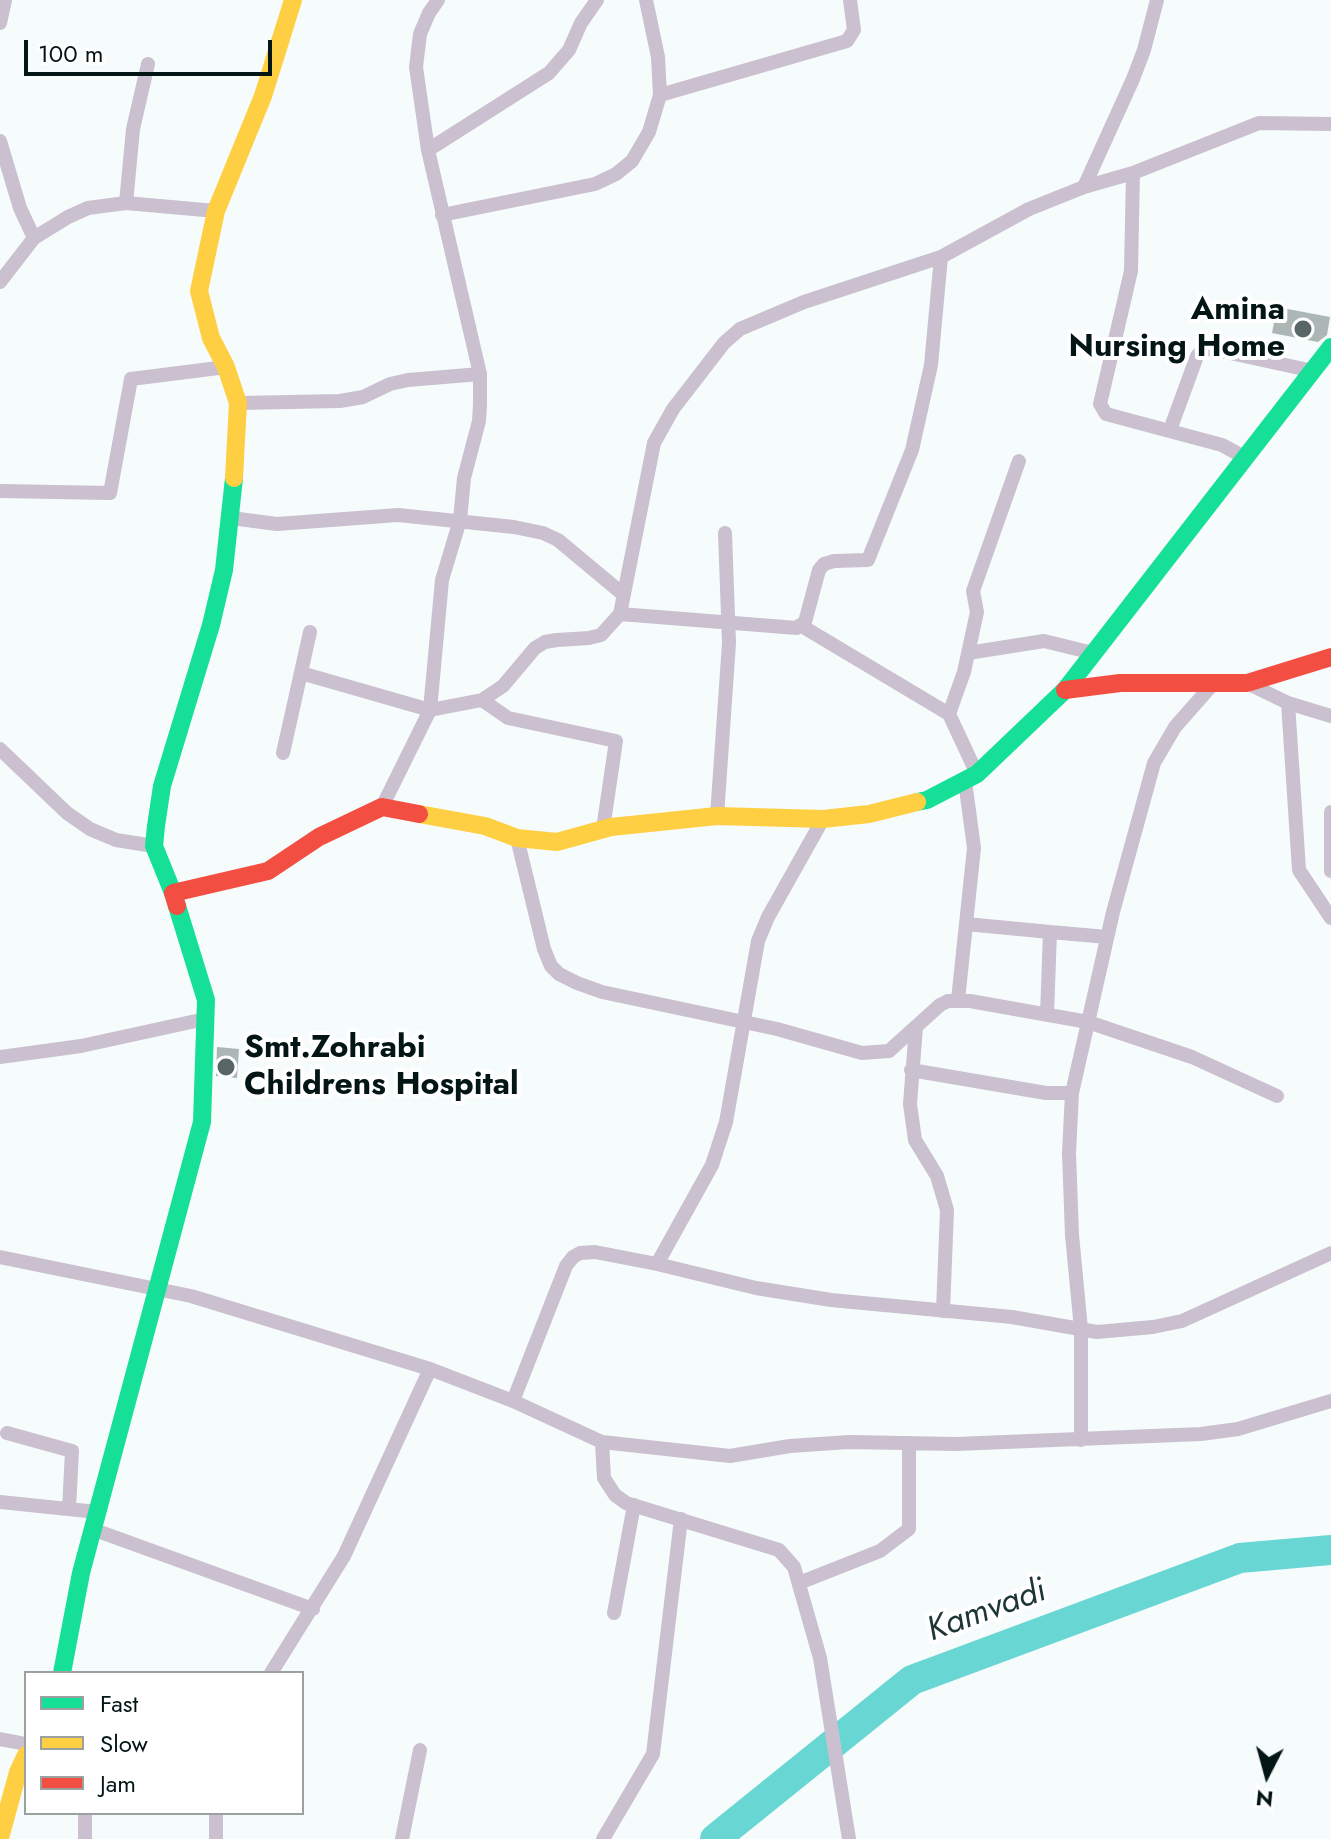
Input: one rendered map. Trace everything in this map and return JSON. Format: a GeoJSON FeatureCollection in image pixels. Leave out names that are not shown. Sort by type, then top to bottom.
{"type":"FeatureCollection","features":[{"type":"Feature","properties":{"kind":"street"},"geometry":{"type":"LineString","coordinates":[[0,23],[5,0]]}},
{"type":"Feature","properties":{"kind":"street"},"geometry":{"type":"LineString","coordinates":[[62,1671],[81,1573],[202,1122],[206,1000],[173,893],[154,846],[162,786],[211,625],[224,570],[231,518],[238,403],[226,367],[211,338],[199,291],[216,211],[263,96],[293,0]]}},
{"type":"Feature","properties":{"kind":"street"},"geometry":{"type":"LineString","coordinates":[[382,807],[430,710],[442,580],[460,520],[464,478],[479,421],[480,374],[428,150],[416,67],[420,34],[438,0]]}},
{"type":"Feature","properties":{"kind":"street"},"geometry":{"type":"LineString","coordinates":[[428,150],[549,73],[569,50],[581,23],[597,0]]}},
{"type":"Feature","properties":{"kind":"street"},"geometry":{"type":"LineString","coordinates":[[442,215],[595,184],[616,174],[632,161],[649,132],[660,95],[658,57],[646,0]]}},
{"type":"Feature","properties":{"kind":"street"},"geometry":{"type":"LineString","coordinates":[[660,95],[847,41],[854,30],[850,0]]}},
{"type":"Feature","properties":{"kind":"street"},"geometry":{"type":"LineString","coordinates":[[1084,187],[1133,79],[1157,0]]}},
{"type":"Feature","properties":{"kind":"street"},"geometry":{"type":"LineString","coordinates":[[126,203],[133,129],[148,64]]}},
{"type":"Feature","properties":{"kind":"street"},"geometry":{"type":"LineString","coordinates":[[301,673],[430,710],[482,700],[503,686],[535,648],[545,642],[601,635],[620,614],[654,443],[673,409],[724,343],[740,329],[804,302],[941,257],[1029,209],[1084,187],[1133,173],[1259,123],[1331,124]]}},
{"type":"Feature","properties":{"kind":"street"},"geometry":{"type":"LineString","coordinates":[[0,141],[20,208],[34,238]]}},
{"type":"Feature","properties":{"kind":"street"},"geometry":{"type":"LineString","coordinates":[[1133,173],[1131,271],[1100,404],[1106,414],[1222,445],[1244,457]]}},
{"type":"Feature","properties":{"kind":"street"},"geometry":{"type":"LineString","coordinates":[[0,282],[34,238],[88,208],[126,203],[216,211]]}},
{"type":"Feature","properties":{"kind":"street"},"geometry":{"type":"LineString","coordinates":[[620,614],[785,628],[800,625],[805,622],[819,570],[824,564],[868,560],[912,450],[931,365],[941,257]]}},
{"type":"Feature","properties":{"kind":"street"},"geometry":{"type":"LineString","coordinates":[[173,893],[268,871],[319,837],[382,807],[485,826],[517,838],[557,842],[603,829],[717,816],[823,819],[869,814],[927,800],[971,777],[1065,690],[1331,347]]}},
{"type":"Feature","properties":{"kind":"street"},"geometry":{"type":"LineString","coordinates":[[1170,430],[1197,356],[1203,350],[1212,349],[1313,371]]}},
{"type":"Feature","properties":{"kind":"street"},"geometry":{"type":"LineString","coordinates":[[0,491],[110,493],[131,379],[226,367]]}},
{"type":"Feature","properties":{"kind":"street"},"geometry":{"type":"LineString","coordinates":[[238,403],[340,401],[363,397],[390,384],[408,380],[480,374]]}},
{"type":"Feature","properties":{"kind":"street"},"geometry":{"type":"LineString","coordinates":[[958,1000],[974,848],[971,777],[949,714],[977,612],[973,591],[1019,461]]}},
{"type":"Feature","properties":{"kind":"street"},"geometry":{"type":"LineString","coordinates":[[231,518],[277,524],[374,515],[514,527],[550,536],[624,595]]}},
{"type":"Feature","properties":{"kind":"street"},"geometry":{"type":"LineString","coordinates":[[717,816],[728,670],[725,533]]}},
{"type":"Feature","properties":{"kind":"street"},"geometry":{"type":"LineString","coordinates":[[800,625],[949,714]]}},
{"type":"Feature","properties":{"kind":"street"},"geometry":{"type":"LineString","coordinates":[[283,753],[310,632]]}},
{"type":"Feature","properties":{"kind":"street"},"geometry":{"type":"LineString","coordinates":[[968,653],[1044,641],[1093,653]]}},
{"type":"Feature","properties":{"kind":"street"},"geometry":{"type":"LineString","coordinates":[[1065,690],[1120,683],[1247,683],[1331,657]]}},
{"type":"Feature","properties":{"kind":"street"},"geometry":{"type":"LineString","coordinates":[[1247,683],[1288,703],[1331,716]]}},
{"type":"Feature","properties":{"kind":"street"},"geometry":{"type":"LineString","coordinates":[[1081,1440],[1081,1329],[1069,1166],[1068,1127],[1072,1093],[1107,937],[1154,763],[1175,727],[1212,685]]}},
{"type":"Feature","properties":{"kind":"street"},"geometry":{"type":"LineString","coordinates":[[482,700],[508,718],[616,741],[603,829]]}},
{"type":"Feature","properties":{"kind":"street"},"geometry":{"type":"LineString","coordinates":[[1288,703],[1299,870],[1331,918]]}},
{"type":"Feature","properties":{"kind":"street"},"geometry":{"type":"LineString","coordinates":[[0,749],[67,813],[90,829],[116,840],[154,846]]}},
{"type":"Feature","properties":{"kind":"street"},"geometry":{"type":"LineString","coordinates":[[1331,812],[1331,871]]}},
{"type":"Feature","properties":{"kind":"street"},"geometry":{"type":"LineString","coordinates":[[657,1264],[712,1165],[726,1122],[758,941],[768,917],[823,819]]}},
{"type":"Feature","properties":{"kind":"street"},"geometry":{"type":"LineString","coordinates":[[517,838],[544,949],[551,966],[559,974],[602,992],[777,1029],[862,1053],[889,1051],[940,1005],[958,1000],[1088,1022],[1192,1057],[1277,1096]]}},
{"type":"Feature","properties":{"kind":"street"},"geometry":{"type":"LineString","coordinates":[[966,924],[1107,937]]}},
{"type":"Feature","properties":{"kind":"street"},"geometry":{"type":"LineString","coordinates":[[1047,1015],[1050,932]]}},
{"type":"Feature","properties":{"kind":"street"},"geometry":{"type":"LineString","coordinates":[[0,1057],[81,1046],[205,1019]]}},
{"type":"Feature","properties":{"kind":"street"},"geometry":{"type":"LineString","coordinates":[[916,1027],[910,1104],[915,1140],[937,1176],[947,1210],[943,1311]]}},
{"type":"Feature","properties":{"kind":"street"},"geometry":{"type":"LineString","coordinates":[[911,1070],[1046,1093],[1072,1093]]}},
{"type":"Feature","properties":{"kind":"street"},"geometry":{"type":"LineString","coordinates":[[513,1401],[566,1266],[580,1253],[595,1252],[756,1288],[831,1300],[1012,1317],[1097,1332],[1182,1321],[1331,1253]]}},
{"type":"Feature","properties":{"kind":"street"},"geometry":{"type":"LineString","coordinates":[[0,1257],[191,1296],[430,1369],[513,1401],[602,1442],[730,1456],[790,1446],[849,1442],[1081,1440],[1201,1434],[1238,1429],[1331,1401]]}},
{"type":"Feature","properties":{"kind":"street"},"geometry":{"type":"LineString","coordinates":[[272,1671],[344,1556],[430,1369]]}},
{"type":"Feature","properties":{"kind":"street"},"geometry":{"type":"LineString","coordinates":[[7,1433],[72,1451],[69,1509]]}},
{"type":"Feature","properties":{"kind":"street"},"geometry":{"type":"LineString","coordinates":[[602,1442],[604,1478],[615,1495],[634,1505],[779,1550],[794,1567],[820,1658],[849,1839]]}},
{"type":"Feature","properties":{"kind":"street"},"geometry":{"type":"LineString","coordinates":[[799,1583],[880,1551],[909,1529],[909,1443]]}},
{"type":"Feature","properties":{"kind":"street"},"geometry":{"type":"LineString","coordinates":[[0,1502],[69,1509],[313,1609]]}},
{"type":"Feature","properties":{"kind":"street"},"geometry":{"type":"LineString","coordinates":[[614,1613],[634,1505]]}},
{"type":"Feature","properties":{"kind":"street"},"geometry":{"type":"LineString","coordinates":[[603,1839],[653,1754],[681,1519]]}},
{"type":"Feature","properties":{"kind":"street"},"geometry":{"type":"LineString","coordinates":[[0,1739],[24,1744]]}},
{"type":"Feature","properties":{"kind":"street"},"geometry":{"type":"LineString","coordinates":[[402,1839],[420,1750]]}},
{"type":"Feature","properties":{"kind":"street"},"geometry":{"type":"LineString","coordinates":[[0,1838],[24,1759]]}},
{"type":"Feature","properties":{"kind":"street"},"geometry":{"type":"LineString","coordinates":[[85,1815],[85,1839]]}},
{"type":"Feature","properties":{"kind":"street"},"geometry":{"type":"LineString","coordinates":[[216,1815],[216,1839]]}},
{"type":"Feature","properties":{"kind":"building"},"geometry":{"type":"Polygon","coordinates":[[[1277,307],[1330,317],[1327,335],[1318,342],[1272,333],[1277,307]]]}},
{"type":"Feature","properties":{"kind":"building"},"geometry":{"type":"Polygon","coordinates":[[[217,1047],[239,1049],[237,1078],[216,1076],[217,1047]]]}},
{"type":"Feature","properties":{"kind":"waterway","name":"Kamvadi"},"geometry":{"type":"LineString","coordinates":[[715,1839],[912,1680],[1240,1558],[1331,1550]]}},
{"type":"Feature","properties":{"kind":"traffic: fast"},"geometry":{"type":"LineString","coordinates":[[917,802],[927,800],[977,774],[1065,690],[1331,347]]}},
{"type":"Feature","properties":{"kind":"traffic: fast"},"geometry":{"type":"LineString","coordinates":[[173,893],[154,846],[156,826],[162,786],[211,625],[224,570],[234,478]]}},
{"type":"Feature","properties":{"kind":"traffic: fast"},"geometry":{"type":"LineString","coordinates":[[62,1671],[81,1573],[202,1122],[206,1000],[177,906]]}},
{"type":"Feature","properties":{"kind":"traffic: slow"},"geometry":{"type":"LineString","coordinates":[[234,478],[238,403],[226,367],[211,338],[199,291],[216,211],[263,96],[293,0]]}},
{"type":"Feature","properties":{"kind":"traffic: slow"},"geometry":{"type":"LineString","coordinates":[[419,814],[485,826],[517,838],[557,842],[611,827],[717,816],[823,819],[869,814],[917,802]]}},
{"type":"Feature","properties":{"kind":"traffic: slow"},"geometry":{"type":"LineString","coordinates":[[0,1838],[24,1759]]}},
{"type":"Feature","properties":{"kind":"traffic: jam"},"geometry":{"type":"LineString","coordinates":[[1065,690],[1120,683],[1247,683],[1331,657]]}},
{"type":"Feature","properties":{"kind":"traffic: jam"},"geometry":{"type":"LineString","coordinates":[[177,906],[173,893],[268,871],[319,837],[382,807],[419,814]]}},
{"type":"Feature","properties":{"kind":"place","name":"Amina Nursing Home"},"geometry":{"type":"Point","coordinates":[1303,329]}},
{"type":"Feature","properties":{"kind":"place","name":"Smt.Zohrabi Childrens Hospital"},"geometry":{"type":"Point","coordinates":[226,1067]}}]}
